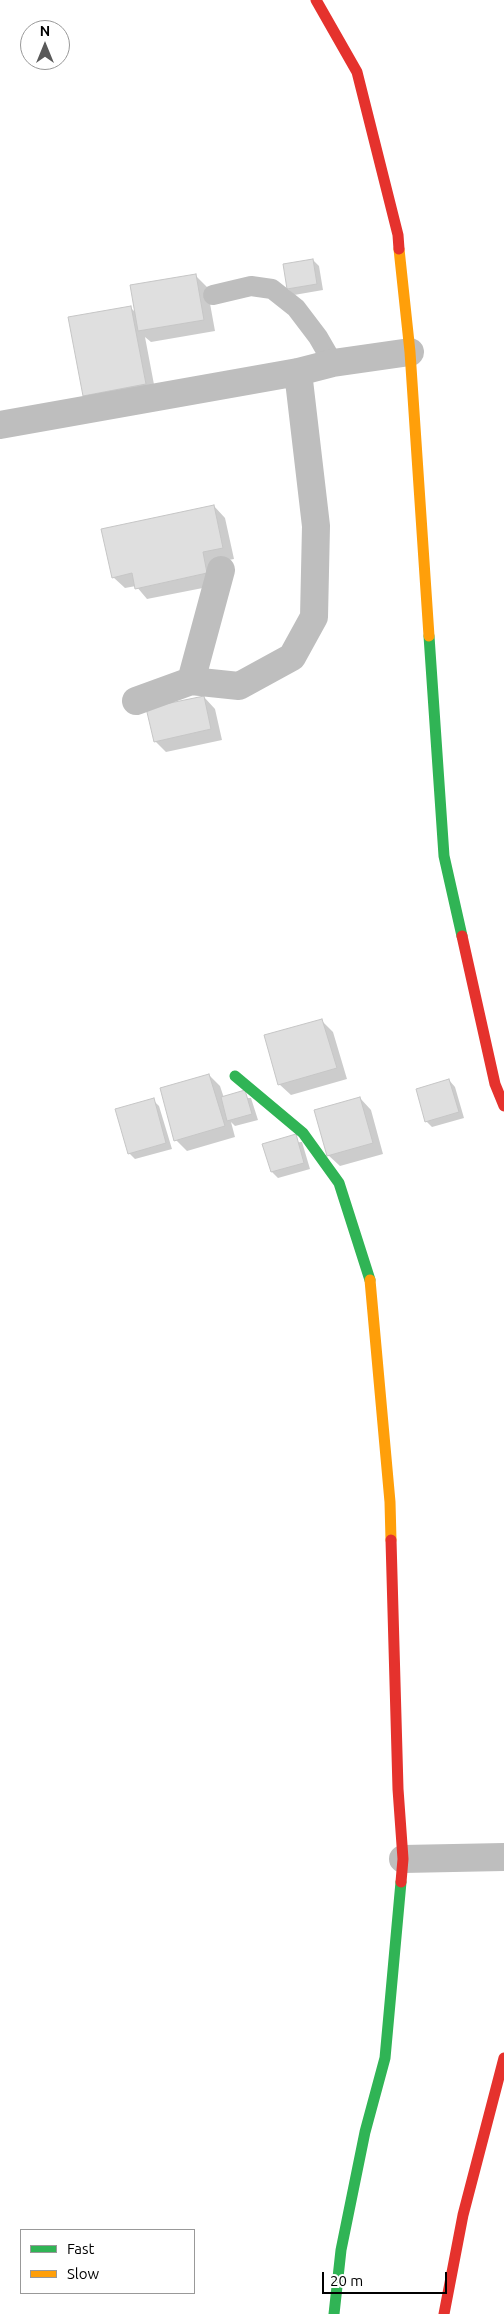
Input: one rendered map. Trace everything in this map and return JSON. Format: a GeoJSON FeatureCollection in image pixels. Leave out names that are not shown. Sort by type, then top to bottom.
{"type":"FeatureCollection","features":[{"type":"Feature","properties":{"kind":"street"},"geometry":{"type":"LineString","coordinates":[[316,0],[357,72],[398,235],[410,352],[444,856],[495,1084],[504,1106]]}},
{"type":"Feature","properties":{"kind":"street"},"geometry":{"type":"LineString","coordinates":[[0,425],[298,372],[333,363],[410,352]]}},
{"type":"Feature","properties":{"kind":"street"},"geometry":{"type":"LineString","coordinates":[[136,701],[190,681],[240,686],[292,657],[314,617],[316,526],[298,372]]}},
{"type":"Feature","properties":{"kind":"street"},"geometry":{"type":"LineString","coordinates":[[190,681],[221,570]]}},
{"type":"Feature","properties":{"kind":"street"},"geometry":{"type":"LineString","coordinates":[[235,1076],[303,1133],[339,1183],[369,1273],[390,1502],[398,1789],[410,1858],[396,1926],[390,2018],[385,2058],[365,2132],[341,2250],[334,2314]]}},
{"type":"Feature","properties":{"kind":"street"},"geometry":{"type":"LineString","coordinates":[[410,1858],[504,1857]]}},
{"type":"Feature","properties":{"kind":"street"},"geometry":{"type":"LineString","coordinates":[[444,2314],[463,2215],[504,2058]]}},
{"type":"Feature","properties":{"kind":"lane"},"geometry":{"type":"LineString","coordinates":[[213,296],[251,286],[272,289],[296,308],[318,337],[333,363]]}},
{"type":"Feature","properties":{"kind":"building"},"geometry":{"type":"Polygon","coordinates":[[[313,259],[317,284],[287,289],[283,264],[313,259]]]}},
{"type":"Feature","properties":{"kind":"building"},"geometry":{"type":"Polygon","coordinates":[[[196,274],[204,320],[138,331],[130,285],[196,274]]]}},
{"type":"Feature","properties":{"kind":"building"},"geometry":{"type":"Polygon","coordinates":[[[131,306],[146,384],[83,396],[68,317],[131,306]]]}},
{"type":"Feature","properties":{"kind":"building"},"geometry":{"type":"Polygon","coordinates":[[[214,505],[223,548],[203,552],[207,573],[135,589],[132,573],[112,578],[101,529],[214,505]]]}},
{"type":"Feature","properties":{"kind":"building"},"geometry":{"type":"Polygon","coordinates":[[[204,696],[211,729],[154,742],[146,708],[204,696]]]}},
{"type":"Feature","properties":{"kind":"building"},"geometry":{"type":"Polygon","coordinates":[[[322,1019],[337,1068],[278,1085],[264,1035],[322,1019]]]}},
{"type":"Feature","properties":{"kind":"building"},"geometry":{"type":"Polygon","coordinates":[[[209,1074],[225,1126],[174,1141],[160,1088],[209,1074]]]}},
{"type":"Feature","properties":{"kind":"building"},"geometry":{"type":"Polygon","coordinates":[[[449,1079],[459,1112],[425,1122],[416,1089],[449,1079]]]}},
{"type":"Feature","properties":{"kind":"building"},"geometry":{"type":"Polygon","coordinates":[[[245,1090],[252,1114],[227,1121],[221,1097],[245,1090]]]}},
{"type":"Feature","properties":{"kind":"building"},"geometry":{"type":"Polygon","coordinates":[[[360,1097],[373,1143],[327,1156],[314,1110],[360,1097]]]}},
{"type":"Feature","properties":{"kind":"building"},"geometry":{"type":"Polygon","coordinates":[[[154,1098],[166,1143],[128,1154],[115,1109],[154,1098]]]}},
{"type":"Feature","properties":{"kind":"building"},"geometry":{"type":"Polygon","coordinates":[[[296,1134],[304,1163],[271,1172],[262,1144],[296,1134]]]}},
{"type":"Feature","properties":{"kind":"traffic: fast"},"geometry":{"type":"LineString","coordinates":[[429,636],[444,856],[462,936]]}},
{"type":"Feature","properties":{"kind":"traffic: fast"},"geometry":{"type":"LineString","coordinates":[[235,1076],[303,1133],[339,1183],[370,1280]]}},
{"type":"Feature","properties":{"kind":"traffic: fast"},"geometry":{"type":"LineString","coordinates":[[334,2314],[341,2250],[365,2132],[385,2058],[401,1882]]}},
{"type":"Feature","properties":{"kind":"traffic: slow"},"geometry":{"type":"LineString","coordinates":[[399,249],[410,352],[429,636]]}},
{"type":"Feature","properties":{"kind":"traffic: slow"},"geometry":{"type":"LineString","coordinates":[[370,1280],[390,1502],[391,1540]]}},
{"type":"Feature","properties":{"kind":"traffic: jam"},"geometry":{"type":"LineString","coordinates":[[316,0],[357,72],[398,235],[399,249]]}},
{"type":"Feature","properties":{"kind":"traffic: jam"},"geometry":{"type":"LineString","coordinates":[[462,936],[495,1084],[504,1106]]}},
{"type":"Feature","properties":{"kind":"traffic: jam"},"geometry":{"type":"LineString","coordinates":[[391,1540],[398,1789],[403,1859],[401,1882]]}},
{"type":"Feature","properties":{"kind":"traffic: jam"},"geometry":{"type":"LineString","coordinates":[[444,2314],[463,2215],[504,2058]]}}]}
